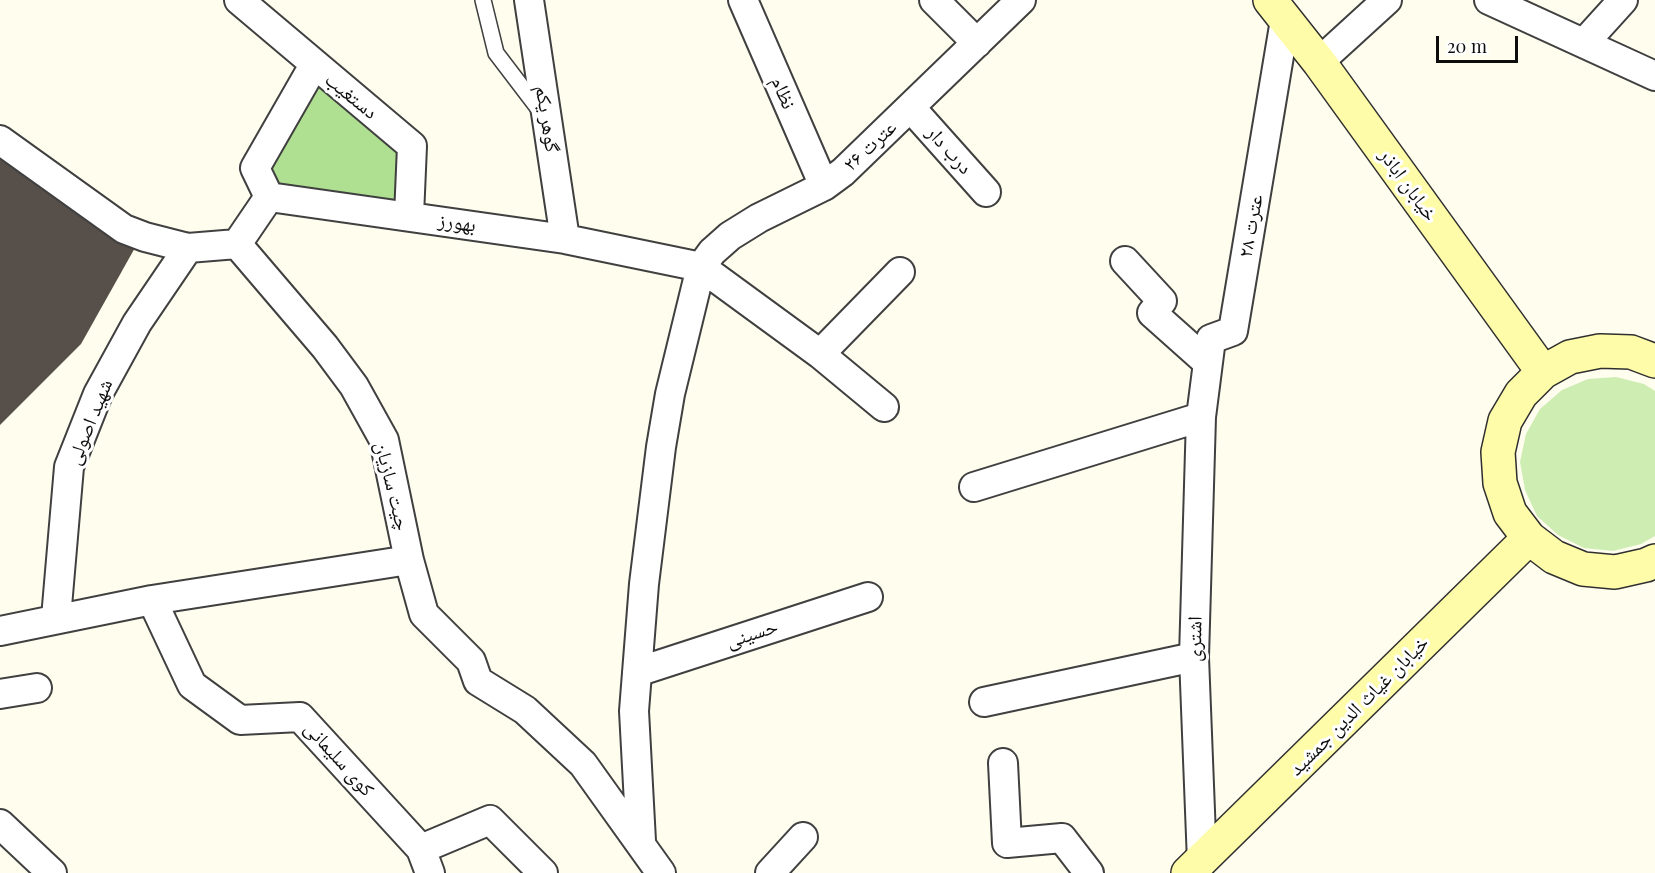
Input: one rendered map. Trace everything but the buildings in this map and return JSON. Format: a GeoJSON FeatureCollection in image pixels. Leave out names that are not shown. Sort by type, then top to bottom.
{"type":"FeatureCollection","features":[{"type":"Feature","properties":{"kind":"main road","name":"خیابان اباذر"},"geometry":{"type":"LineString","coordinates":[[1277,10],[1319,62],[1543,372]]}},
{"type":"Feature","properties":{"kind":"main road"},"geometry":{"type":"LineString","coordinates":[[1655,361],[1631,352],[1600,351],[1570,357],[1543,372],[1521,394],[1510,412],[1505,421],[1498,452],[1500,483],[1510,513],[1529,538],[1554,557],[1583,569],[1615,572],[1646,566],[1655,561]]}},
{"type":"Feature","properties":{"kind":"main road","name":"خیابان غیاث الدین جمشید"},"geometry":{"type":"LineString","coordinates":[[1195,867],[1529,538]]}},
{"type":"Feature","properties":{"kind":"street","name":"گوهر یکم"},"geometry":{"type":"LineString","coordinates":[[529,0],[565,239]]}},
{"type":"Feature","properties":{"kind":"street","name":"نظام"},"geometry":{"type":"LineString","coordinates":[[743,0],[824,186]]}},
{"type":"Feature","properties":{"kind":"street"},"geometry":{"type":"LineString","coordinates":[[934,0],[977,42]]}},
{"type":"Feature","properties":{"kind":"street","name":"عترت ۲۶"},"geometry":{"type":"LineString","coordinates":[[701,267],[712,252],[730,236],[759,218],[824,186],[857,160],[1021,0]]}},
{"type":"Feature","properties":{"kind":"street"},"geometry":{"type":"LineString","coordinates":[[1319,62],[1387,0]]}},
{"type":"Feature","properties":{"kind":"street"},"geometry":{"type":"LineString","coordinates":[[1489,0],[1655,76]]}},
{"type":"Feature","properties":{"kind":"street"},"geometry":{"type":"LineString","coordinates":[[1585,42],[1623,0]]}},
{"type":"Feature","properties":{"kind":"street","name":"دستغیب"},"geometry":{"type":"LineString","coordinates":[[249,4],[314,65],[412,146],[409,216]]}},
{"type":"Feature","properties":{"kind":"street","name":"عترت ۲۸"},"geometry":{"type":"LineString","coordinates":[[1201,417],[1211,339],[1233,331],[1277,10]]}},
{"type":"Feature","properties":{"kind":"street"},"geometry":{"type":"LineString","coordinates":[[0,140],[124,229],[188,248],[237,244],[269,197],[255,168],[314,65]]}},
{"type":"Feature","properties":{"kind":"street","name":"درب دار"},"geometry":{"type":"LineString","coordinates":[[911,108],[986,192]]}},
{"type":"Feature","properties":{"kind":"street","name":"بهورز"},"geometry":{"type":"LineString","coordinates":[[269,197],[565,239],[701,267]]}},
{"type":"Feature","properties":{"kind":"street","name":"چیت سازیان"},"geometry":{"type":"LineString","coordinates":[[237,244],[325,347],[354,386],[384,440],[409,560],[424,614],[471,661],[478,681],[525,710],[583,764],[641,841],[661,873]]}},
{"type":"Feature","properties":{"kind":"street","name":"شهید اصولی"},"geometry":{"type":"LineString","coordinates":[[56,618],[69,467],[98,394],[137,323],[188,248]]}},
{"type":"Feature","properties":{"kind":"street"},"geometry":{"type":"LineString","coordinates":[[1125,261],[1162,301],[1152,313],[1207,362]]}},
{"type":"Feature","properties":{"kind":"street"},"geometry":{"type":"LineString","coordinates":[[641,841],[634,711],[644,584],[670,394],[701,267],[820,354],[884,407]]}},
{"type":"Feature","properties":{"kind":"street"},"geometry":{"type":"LineString","coordinates":[[820,354],[900,272]]}},
{"type":"Feature","properties":{"kind":"street"},"geometry":{"type":"LineString","coordinates":[[974,487],[1201,417]]}},
{"type":"Feature","properties":{"kind":"street","name":"اشتری"},"geometry":{"type":"LineString","coordinates":[[1195,867],[1194,657],[1201,417]]}},
{"type":"Feature","properties":{"kind":"street"},"geometry":{"type":"LineString","coordinates":[[0,631],[152,600],[409,560]]}},
{"type":"Feature","properties":{"kind":"street","name":"حسینی"},"geometry":{"type":"LineString","coordinates":[[637,672],[868,597]]}},
{"type":"Feature","properties":{"kind":"street","name":"کوی سلیمانی"},"geometry":{"type":"LineString","coordinates":[[152,600],[192,685],[240,720],[300,717],[425,861],[490,820],[543,873]]}},
{"type":"Feature","properties":{"kind":"street"},"geometry":{"type":"LineString","coordinates":[[984,702],[1194,657]]}},
{"type":"Feature","properties":{"kind":"street"},"geometry":{"type":"LineString","coordinates":[[0,694],[38,688]]}},
{"type":"Feature","properties":{"kind":"street"},"geometry":{"type":"LineString","coordinates":[[1003,763],[1007,843],[1062,838],[1089,873]]}},
{"type":"Feature","properties":{"kind":"street"},"geometry":{"type":"LineString","coordinates":[[0,824],[52,873]]}},
{"type":"Feature","properties":{"kind":"street"},"geometry":{"type":"LineString","coordinates":[[770,873],[803,837]]}},
{"type":"Feature","properties":{"kind":"lane"},"geometry":{"type":"LineString","coordinates":[[483,0],[496,52],[548,121]]}},
{"type":"Feature","properties":{"kind":"green space"},"geometry":{"type":"Polygon","coordinates":[[[314,65],[412,146],[409,216],[269,197],[255,168],[314,65]]]}},
{"type":"Feature","properties":{"kind":"green space"},"geometry":{"type":"Polygon","coordinates":[[[1616,377],[1644,384],[1655,391],[1655,536],[1641,544],[1613,551],[1584,548],[1558,535],[1537,516],[1525,490],[1520,462],[1526,434],[1540,409],[1562,390],[1588,379],[1616,377]]]}}]}
